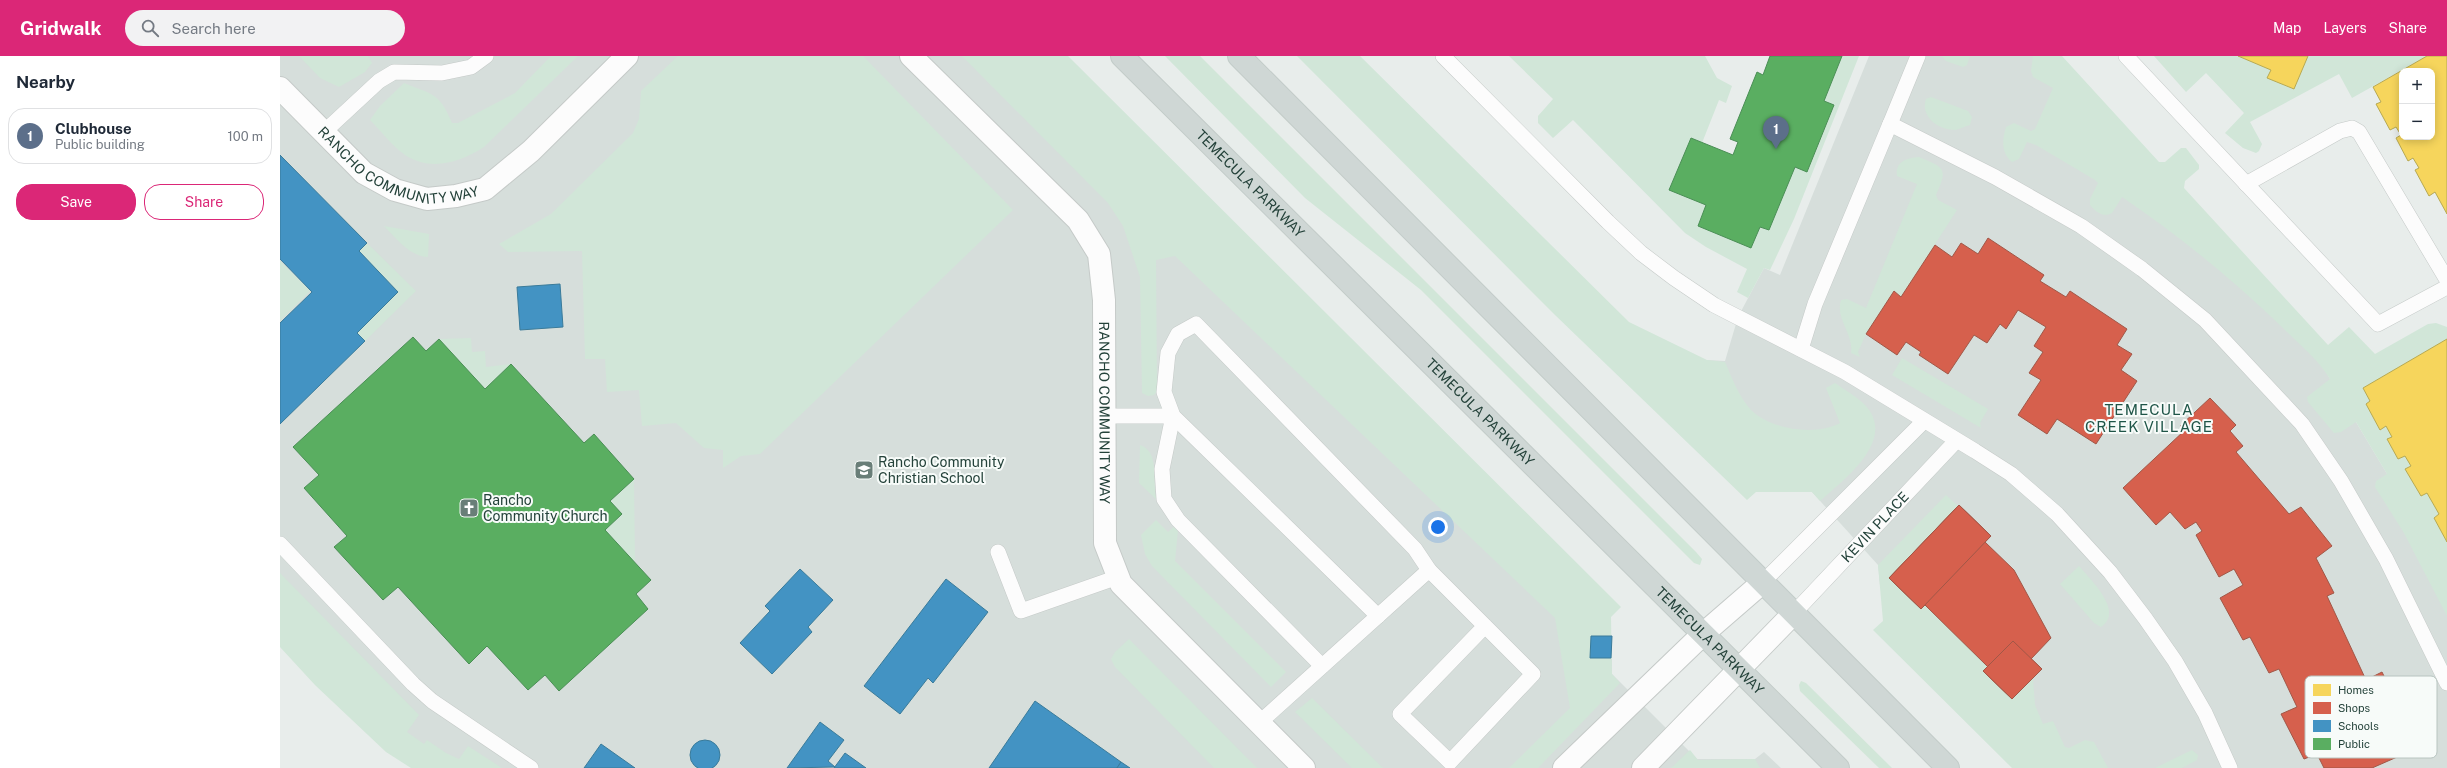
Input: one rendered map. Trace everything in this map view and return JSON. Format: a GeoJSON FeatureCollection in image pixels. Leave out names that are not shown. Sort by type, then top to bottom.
{"type":"FeatureCollection","features":[{"type":"Feature","properties":{"kind":"main road","name":"TEMECULA PARKWAY"},"geometry":{"type":"LineString","coordinates":[[1122,56],[1838,768]]}},
{"type":"Feature","properties":{"kind":"main road"},"geometry":{"type":"LineString","coordinates":[[1239,56],[1948,768]]}},
{"type":"Feature","properties":{"kind":"street","name":"RANCHO COMMUNITY WAY"},"geometry":{"type":"LineString","coordinates":[[280,88],[364,173],[395,190],[427,199],[456,196],[485,189],[531,151],[627,56]]}},
{"type":"Feature","properties":{"kind":"street","name":"RANCHO COMMUNITY WAY"},"geometry":{"type":"LineString","coordinates":[[911,56],[1078,220],[1099,254],[1104,300],[1104,543],[1121,584],[1304,768]]}},
{"type":"Feature","properties":{"kind":"street"},"geometry":{"type":"LineString","coordinates":[[1564,768],[1703,634],[1763,582]]}},
{"type":"Feature","properties":{"kind":"street"},"geometry":{"type":"LineString","coordinates":[[1643,768],[1794,613]]}},
{"type":"Feature","properties":{"kind":"lane"},"geometry":{"type":"LineString","coordinates":[[324,132],[379,81],[394,72],[442,73],[471,67],[486,56]]}},
{"type":"Feature","properties":{"kind":"lane"},"geometry":{"type":"LineString","coordinates":[[1443,56],[1641,253],[1714,305],[1845,372],[2011,474],[2057,514],[2110,572],[2175,661],[2204,713],[2230,768]]}},
{"type":"Feature","properties":{"kind":"lane"},"geometry":{"type":"LineString","coordinates":[[1800,349],[1815,304],[1918,56]]}},
{"type":"Feature","properties":{"kind":"lane"},"geometry":{"type":"LineString","coordinates":[[2126,56],[2378,324],[2447,288]]}},
{"type":"Feature","properties":{"kind":"lane"},"geometry":{"type":"LineString","coordinates":[[1890,124],[1995,177],[2081,226],[2142,269],[2204,320],[2302,424],[2341,481],[2386,559],[2447,683]]}},
{"type":"Feature","properties":{"kind":"lane"},"geometry":{"type":"LineString","coordinates":[[2246,184],[2340,131],[2352,128],[2359,132],[2447,280]]}},
{"type":"Feature","properties":{"kind":"lane"},"geometry":{"type":"LineString","coordinates":[[1378,616],[1173,416],[1164,392],[1168,353],[1178,334],[1196,324],[1415,549],[1429,570],[1485,626],[1533,674],[1450,762],[1400,714],[1485,626]]}},
{"type":"Feature","properties":{"kind":"lane"},"geometry":{"type":"LineString","coordinates":[[1104,416],[1173,416]]}},
{"type":"Feature","properties":{"kind":"lane"},"geometry":{"type":"LineString","coordinates":[[1173,416],[1162,470],[1164,499],[1178,520],[1322,666]]}},
{"type":"Feature","properties":{"kind":"lane"},"geometry":{"type":"LineString","coordinates":[[1763,582],[1924,421]]}},
{"type":"Feature","properties":{"kind":"lane","name":"KEVIN PLACE"},"geometry":{"type":"LineString","coordinates":[[1794,613],[1956,441]]}},
{"type":"Feature","properties":{"kind":"lane"},"geometry":{"type":"LineString","coordinates":[[280,544],[413,684],[432,701],[531,768]]}},
{"type":"Feature","properties":{"kind":"lane"},"geometry":{"type":"LineString","coordinates":[[998,552],[1021,611],[1118,577]]}},
{"type":"Feature","properties":{"kind":"lane"},"geometry":{"type":"LineString","coordinates":[[1259,723],[1429,570]]}},
{"type":"Feature","properties":{"kind":"shaded area","name":"Rancho Community Christian School"},"geometry":{"type":"Polygon","coordinates":[[[280,56],[1030,56],[1612,636],[1612,674],[1697,759],[1755,759],[1764,752],[1781,768],[445,768],[280,615],[280,56]]]}},
{"type":"Feature","properties":{"kind":"shaded area"},"geometry":{"type":"Polygon","coordinates":[[[1869,56],[2045,56],[2314,352],[2447,574],[2447,768],[2067,768],[1880,585],[1878,565],[1812,492],[1754,434],[1707,360],[1725,361],[1738,317],[1764,268],[1780,275],[1869,56]]]}},
{"type":"Feature","properties":{"kind":"green space"},"geometry":{"type":"Polygon","coordinates":[[[299,56],[368,56],[372,63],[365,72],[339,87],[320,78],[299,56]]]}},
{"type":"Feature","properties":{"kind":"green space"},"geometry":{"type":"Polygon","coordinates":[[[551,56],[578,56],[484,147],[456,161],[435,164],[415,160],[405,155],[396,147],[370,120],[380,106],[404,83],[434,96],[443,105],[452,123],[458,123],[515,93],[551,56]]]}},
{"type":"Feature","properties":{"kind":"green space"},"geometry":{"type":"Polygon","coordinates":[[[678,56],[863,56],[1013,210],[760,454],[741,456],[723,468],[723,450],[704,448],[676,423],[642,426],[639,390],[607,392],[605,359],[585,359],[582,251],[508,252],[499,244],[551,214],[633,133],[639,119],[641,91],[678,56]]]}},
{"type":"Feature","properties":{"kind":"green space"},"geometry":{"type":"Polygon","coordinates":[[[962,56],[1068,56],[1621,607],[1611,617],[1612,674],[1620,683],[1538,768],[1509,768],[1570,708],[1555,618],[1175,256],[1156,260],[1157,391],[1154,395],[1148,396],[1142,393],[1140,277],[1123,226],[1108,203],[962,56]]]}},
{"type":"Feature","properties":{"kind":"green space"},"geometry":{"type":"Polygon","coordinates":[[[1165,56],[1200,56],[1696,552],[1702,559],[1700,565],[1694,563],[1421,290],[1305,198],[1165,56]]]}},
{"type":"Feature","properties":{"kind":"green space"},"geometry":{"type":"Polygon","coordinates":[[[1297,56],[1360,56],[1629,322],[1707,360],[1725,362],[1743,399],[1751,410],[1760,417],[1770,422],[1794,429],[1807,430],[1830,427],[1840,423],[1826,388],[1835,383],[1854,396],[1865,405],[1873,418],[1875,432],[1871,445],[1864,458],[1853,471],[1820,501],[1812,492],[1756,492],[1747,500],[1555,315],[1297,56]]]}},
{"type":"Feature","properties":{"kind":"green space"},"geometry":{"type":"Polygon","coordinates":[[[1509,56],[1705,56],[1717,78],[1732,86],[1726,103],[1719,100],[1702,143],[1691,138],[1670,190],[1706,205],[1698,226],[1751,248],[1760,227],[1769,230],[1795,167],[1808,171],[1834,106],[1824,101],[1842,56],[1859,56],[1794,219],[1770,270],[1764,268],[1748,298],[1737,292],[1747,269],[1706,247],[1685,233],[1573,120],[1553,138],[1538,123],[1538,116],[1553,99],[1509,56]]]}},
{"type":"Feature","properties":{"kind":"green space"},"geometry":{"type":"Polygon","coordinates":[[[1942,56],[1970,56],[1967,65],[1963,67],[1946,61],[1942,56]]]}},
{"type":"Feature","properties":{"kind":"green space"},"geometry":{"type":"Polygon","coordinates":[[[2033,56],[2062,56],[2159,162],[2165,162],[2181,148],[2186,148],[2199,165],[2199,169],[2185,181],[2184,188],[2328,345],[2349,327],[2375,354],[2428,324],[2436,323],[2447,327],[2447,339],[2363,388],[2370,401],[2366,404],[2380,430],[2386,426],[2392,437],[2387,439],[2398,459],[2405,456],[2411,466],[2405,469],[2421,496],[2427,493],[2439,514],[2434,518],[2447,542],[2447,616],[2404,533],[2375,487],[2376,481],[2387,474],[2356,422],[2341,432],[2334,433],[2308,402],[2307,397],[2330,379],[2302,346],[2225,276],[2165,227],[2122,197],[2112,213],[2103,215],[2097,212],[2090,205],[2090,199],[2098,183],[2095,180],[2036,145],[2027,142],[2019,159],[2012,162],[2008,158],[2003,146],[2006,127],[2014,123],[2031,131],[2035,129],[2053,88],[2033,77],[2031,71],[2033,56]]]}},
{"type":"Feature","properties":{"kind":"green space"},"geometry":{"type":"Polygon","coordinates":[[[2154,56],[2238,56],[2271,70],[2268,78],[2293,89],[2308,56],[2427,56],[2406,68],[2399,68],[2399,72],[2352,98],[2339,74],[2250,122],[2262,144],[2259,151],[2256,153],[2243,148],[2225,133],[2244,113],[2206,73],[2186,92],[2154,56]]]}},
{"type":"Feature","properties":{"kind":"green space"},"geometry":{"type":"Polygon","coordinates":[[[1931,97],[1968,111],[1972,117],[1970,125],[1955,130],[1942,128],[1937,125],[1928,116],[1926,111],[1926,99],[1931,97]]]}},
{"type":"Feature","properties":{"kind":"green space"},"geometry":{"type":"Polygon","coordinates":[[[1919,157],[1934,164],[1942,170],[1942,179],[1936,195],[1938,200],[1957,210],[1901,297],[1894,292],[1866,334],[1858,352],[1860,357],[1851,353],[1850,339],[1840,314],[1841,300],[1847,299],[1866,308],[1917,184],[1897,176],[1898,167],[1902,162],[1910,158],[1919,157]]]}},
{"type":"Feature","properties":{"kind":"green space"},"geometry":{"type":"Polygon","coordinates":[[[384,226],[429,234],[428,257],[415,254],[409,250],[384,226]]]}},
{"type":"Feature","properties":{"kind":"green space"},"geometry":{"type":"Polygon","coordinates":[[[367,243],[416,291],[365,341],[357,333],[398,292],[359,251],[367,243]]]}},
{"type":"Feature","properties":{"kind":"green space"},"geometry":{"type":"Polygon","coordinates":[[[280,261],[310,291],[280,321],[280,261]]]}},
{"type":"Feature","properties":{"kind":"green space"},"geometry":{"type":"Polygon","coordinates":[[[471,338],[472,352],[485,351],[486,367],[511,364],[485,389],[439,339],[471,338]]]}},
{"type":"Feature","properties":{"kind":"green space"},"geometry":{"type":"Polygon","coordinates":[[[1902,358],[1988,409],[1980,423],[1981,428],[1892,375],[1902,358]]]}},
{"type":"Feature","properties":{"kind":"green space"},"geometry":{"type":"Polygon","coordinates":[[[1140,445],[1147,449],[1151,454],[1157,500],[1139,483],[1140,445]]]}},
{"type":"Feature","properties":{"kind":"green space"},"geometry":{"type":"Polygon","coordinates":[[[634,479],[635,563],[605,530],[622,514],[610,501],[634,479]]]}},
{"type":"Feature","properties":{"kind":"green space"},"geometry":{"type":"Polygon","coordinates":[[[1946,495],[1958,506],[1889,578],[1921,609],[1925,605],[1988,667],[1983,671],[2012,699],[2033,678],[2035,705],[2043,724],[2053,721],[2065,747],[2069,748],[2085,740],[2094,742],[2108,768],[2012,768],[1873,630],[1883,621],[1878,565],[1946,495]]]}},
{"type":"Feature","properties":{"kind":"green space"},"geometry":{"type":"Polygon","coordinates":[[[1156,520],[1168,532],[1175,526],[1178,530],[1175,561],[1286,672],[1271,687],[1152,566],[1145,554],[1141,535],[1156,520]]]}},
{"type":"Feature","properties":{"kind":"green space"},"geometry":{"type":"Polygon","coordinates":[[[2079,566],[2097,587],[2107,605],[2109,613],[2107,621],[2101,627],[2094,623],[2060,584],[2079,566]]]}},
{"type":"Feature","properties":{"kind":"green space"},"geometry":{"type":"Polygon","coordinates":[[[280,573],[419,715],[407,732],[424,744],[427,740],[446,753],[459,759],[468,746],[502,768],[411,768],[386,752],[315,685],[280,647],[280,573]]]}},
{"type":"Feature","properties":{"kind":"green space"},"geometry":{"type":"Polygon","coordinates":[[[1129,639],[1257,768],[1214,768],[1115,667],[1111,659],[1115,652],[1129,639]]]}},
{"type":"Feature","properties":{"kind":"green space"},"geometry":{"type":"Polygon","coordinates":[[[1801,681],[1806,683],[1892,768],[1879,768],[1800,691],[1799,685],[1801,681]]]}},
{"type":"Feature","properties":{"kind":"green space"},"geometry":{"type":"Polygon","coordinates":[[[1312,698],[1383,768],[1352,768],[1295,712],[1312,698]]]}},
{"type":"Feature","properties":{"kind":"green space"},"geometry":{"type":"Polygon","coordinates":[[[1690,750],[1698,760],[1755,759],[1760,768],[1671,768],[1690,750]]]}},
{"type":"Feature","properties":{"kind":"green space"},"geometry":{"type":"Polygon","coordinates":[[[2192,750],[2198,755],[2197,760],[2182,768],[2155,768],[2192,750]]]}},
{"type":"Feature","properties":{"kind":"building: Homes"},"geometry":{"type":"Polygon","coordinates":[[[2238,56],[2308,56],[2294,89],[2267,78],[2271,70],[2238,56]]]}},
{"type":"Feature","properties":{"kind":"building: Homes"},"geometry":{"type":"Polygon","coordinates":[[[2427,56],[2447,56],[2447,214],[2435,192],[2429,196],[2415,170],[2419,168],[2413,158],[2408,161],[2396,138],[2399,136],[2399,140],[2435,140],[2435,68],[2406,68],[2427,56]]]}},
{"type":"Feature","properties":{"kind":"building: Homes"},"geometry":{"type":"Polygon","coordinates":[[[2399,72],[2399,132],[2396,127],[2390,130],[2376,104],[2381,102],[2373,87],[2399,72]]]}},
{"type":"Feature","properties":{"kind":"building: Homes"},"geometry":{"type":"Polygon","coordinates":[[[2447,339],[2447,542],[2434,518],[2439,514],[2427,493],[2421,496],[2405,469],[2411,466],[2405,456],[2398,459],[2387,439],[2392,437],[2386,426],[2380,430],[2366,404],[2370,401],[2363,388],[2447,339]]]}},
{"type":"Feature","properties":{"kind":"building: Shops"},"geometry":{"type":"Polygon","coordinates":[[[1988,238],[2044,275],[2040,281],[2066,297],[2070,291],[2127,329],[2117,345],[2132,354],[2121,370],[2137,381],[2096,444],[2057,419],[2047,434],[2018,415],[2041,380],[2029,373],[2043,352],[2034,346],[2046,327],[2018,310],[2006,329],[2000,324],[1987,343],[1974,335],[1948,374],[1919,355],[1921,352],[1906,342],[1897,355],[1866,334],[1894,291],[1901,297],[1935,245],[1952,257],[1961,243],[1978,254],[1988,238]]]}},
{"type":"Feature","properties":{"kind":"building: Shops"},"geometry":{"type":"Polygon","coordinates":[[[2210,398],[2236,425],[2230,431],[2243,446],[2236,452],[2289,514],[2301,507],[2332,546],[2316,558],[2334,593],[2327,596],[2364,676],[2305,676],[2305,758],[2307,758],[2304,759],[2281,714],[2297,707],[2279,669],[2269,673],[2250,637],[2243,640],[2220,598],[2243,585],[2234,569],[2219,577],[2196,535],[2202,531],[2196,522],[2185,529],[2170,512],[2156,525],[2123,488],[2185,430],[2180,426],[2210,398]]]}},
{"type":"Feature","properties":{"kind":"building: Shops"},"geometry":{"type":"Polygon","coordinates":[[[1959,505],[1991,536],[1985,542],[2014,570],[2051,638],[2031,659],[2042,669],[2012,699],[1983,671],[1988,667],[1925,605],[1921,609],[1889,578],[1959,505]]]}},
{"type":"Feature","properties":{"kind":"building: Shops"},"geometry":{"type":"Polygon","coordinates":[[[1959,505],[1991,536],[1921,609],[1889,578],[1959,505]]]}},
{"type":"Feature","properties":{"kind":"building: Shops"},"geometry":{"type":"Polygon","coordinates":[[[2013,641],[2042,669],[2012,699],[1983,671],[2013,641]]]}},
{"type":"Feature","properties":{"kind":"building: Shops"},"geometry":{"type":"Polygon","coordinates":[[[2382,672],[2384,676],[2374,676],[2382,672]]]}},
{"type":"Feature","properties":{"kind":"building: Shops"},"geometry":{"type":"Polygon","coordinates":[[[2319,758],[2395,758],[2372,768],[2324,768],[2319,758]]]}},
{"type":"Feature","properties":{"kind":"building: Schools"},"geometry":{"type":"Polygon","coordinates":[[[280,155],[367,243],[359,251],[398,292],[357,333],[365,341],[280,424],[280,323],[312,292],[280,259],[280,155]]]}},
{"type":"Feature","properties":{"kind":"building: Schools"},"geometry":{"type":"Polygon","coordinates":[[[560,284],[563,327],[520,330],[517,287],[560,284]]]}},
{"type":"Feature","properties":{"kind":"building: Schools"},"geometry":{"type":"Polygon","coordinates":[[[800,569],[833,600],[808,627],[812,632],[772,674],[740,643],[770,611],[765,606],[800,569]]]}},
{"type":"Feature","properties":{"kind":"building: Schools"},"geometry":{"type":"Polygon","coordinates":[[[946,579],[988,612],[933,683],[928,678],[900,714],[864,686],[946,579]]]}},
{"type":"Feature","properties":{"kind":"building: Schools"},"geometry":{"type":"Polygon","coordinates":[[[1591,636],[1612,636],[1611,658],[1590,658],[1591,636]]]}},
{"type":"Feature","properties":{"kind":"building: Schools"},"geometry":{"type":"Polygon","coordinates":[[[1035,701],[1121,762],[1117,768],[989,768],[1035,701]]]}},
{"type":"Feature","properties":{"kind":"building: Schools"},"geometry":{"type":"Polygon","coordinates":[[[820,722],[844,740],[828,761],[835,767],[787,768],[820,722]]]}},
{"type":"Feature","properties":{"kind":"building: Schools"},"geometry":{"type":"Polygon","coordinates":[[[699,741],[711,741],[716,744],[719,749],[719,761],[716,766],[711,769],[699,769],[694,766],[691,761],[691,749],[694,744],[699,741]]]}},
{"type":"Feature","properties":{"kind":"building: Schools"},"geometry":{"type":"Polygon","coordinates":[[[601,744],[635,768],[584,768],[601,744]]]}},
{"type":"Feature","properties":{"kind":"building: Schools"},"geometry":{"type":"Polygon","coordinates":[[[845,753],[866,768],[834,768],[845,753]]]}},
{"type":"Feature","properties":{"kind":"building: Schools"},"geometry":{"type":"Polygon","coordinates":[[[1121,762],[1130,768],[1117,768],[1121,762]]]}},
{"type":"Feature","properties":{"kind":"building: Public"},"geometry":{"type":"Polygon","coordinates":[[[1770,56],[1842,56],[1824,101],[1834,105],[1807,172],[1795,167],[1769,230],[1760,227],[1751,248],[1698,226],[1706,205],[1669,190],[1691,138],[1733,155],[1738,142],[1730,139],[1757,72],[1763,75],[1770,56]]]}},
{"type":"Feature","properties":{"kind":"building: Public","name":"Rancho Community Church"},"geometry":{"type":"Polygon","coordinates":[[[413,337],[426,351],[439,339],[485,389],[511,364],[584,443],[594,434],[634,479],[610,501],[622,514],[605,530],[651,580],[636,594],[648,609],[559,691],[545,675],[528,690],[487,646],[469,664],[398,587],[383,600],[334,547],[347,536],[304,488],[319,475],[293,447],[413,337]]]}},
{"type":"Feature","properties":{"kind":"place","name":"Clubhouse"},"geometry":{"type":"Point","coordinates":[1776,149]}},
{"type":"Feature","properties":{"kind":"place","name":"Rancho Community Christian School"},"geometry":{"type":"Point","coordinates":[864,470]}},
{"type":"Feature","properties":{"kind":"place","name":"Rancho Community Church"},"geometry":{"type":"Point","coordinates":[469,508]}},
{"type":"Feature","properties":{"kind":"district","name":"TEMECULA CREEK VILLAGE"},"geometry":{"type":"Point","coordinates":[2149,418]}}]}
